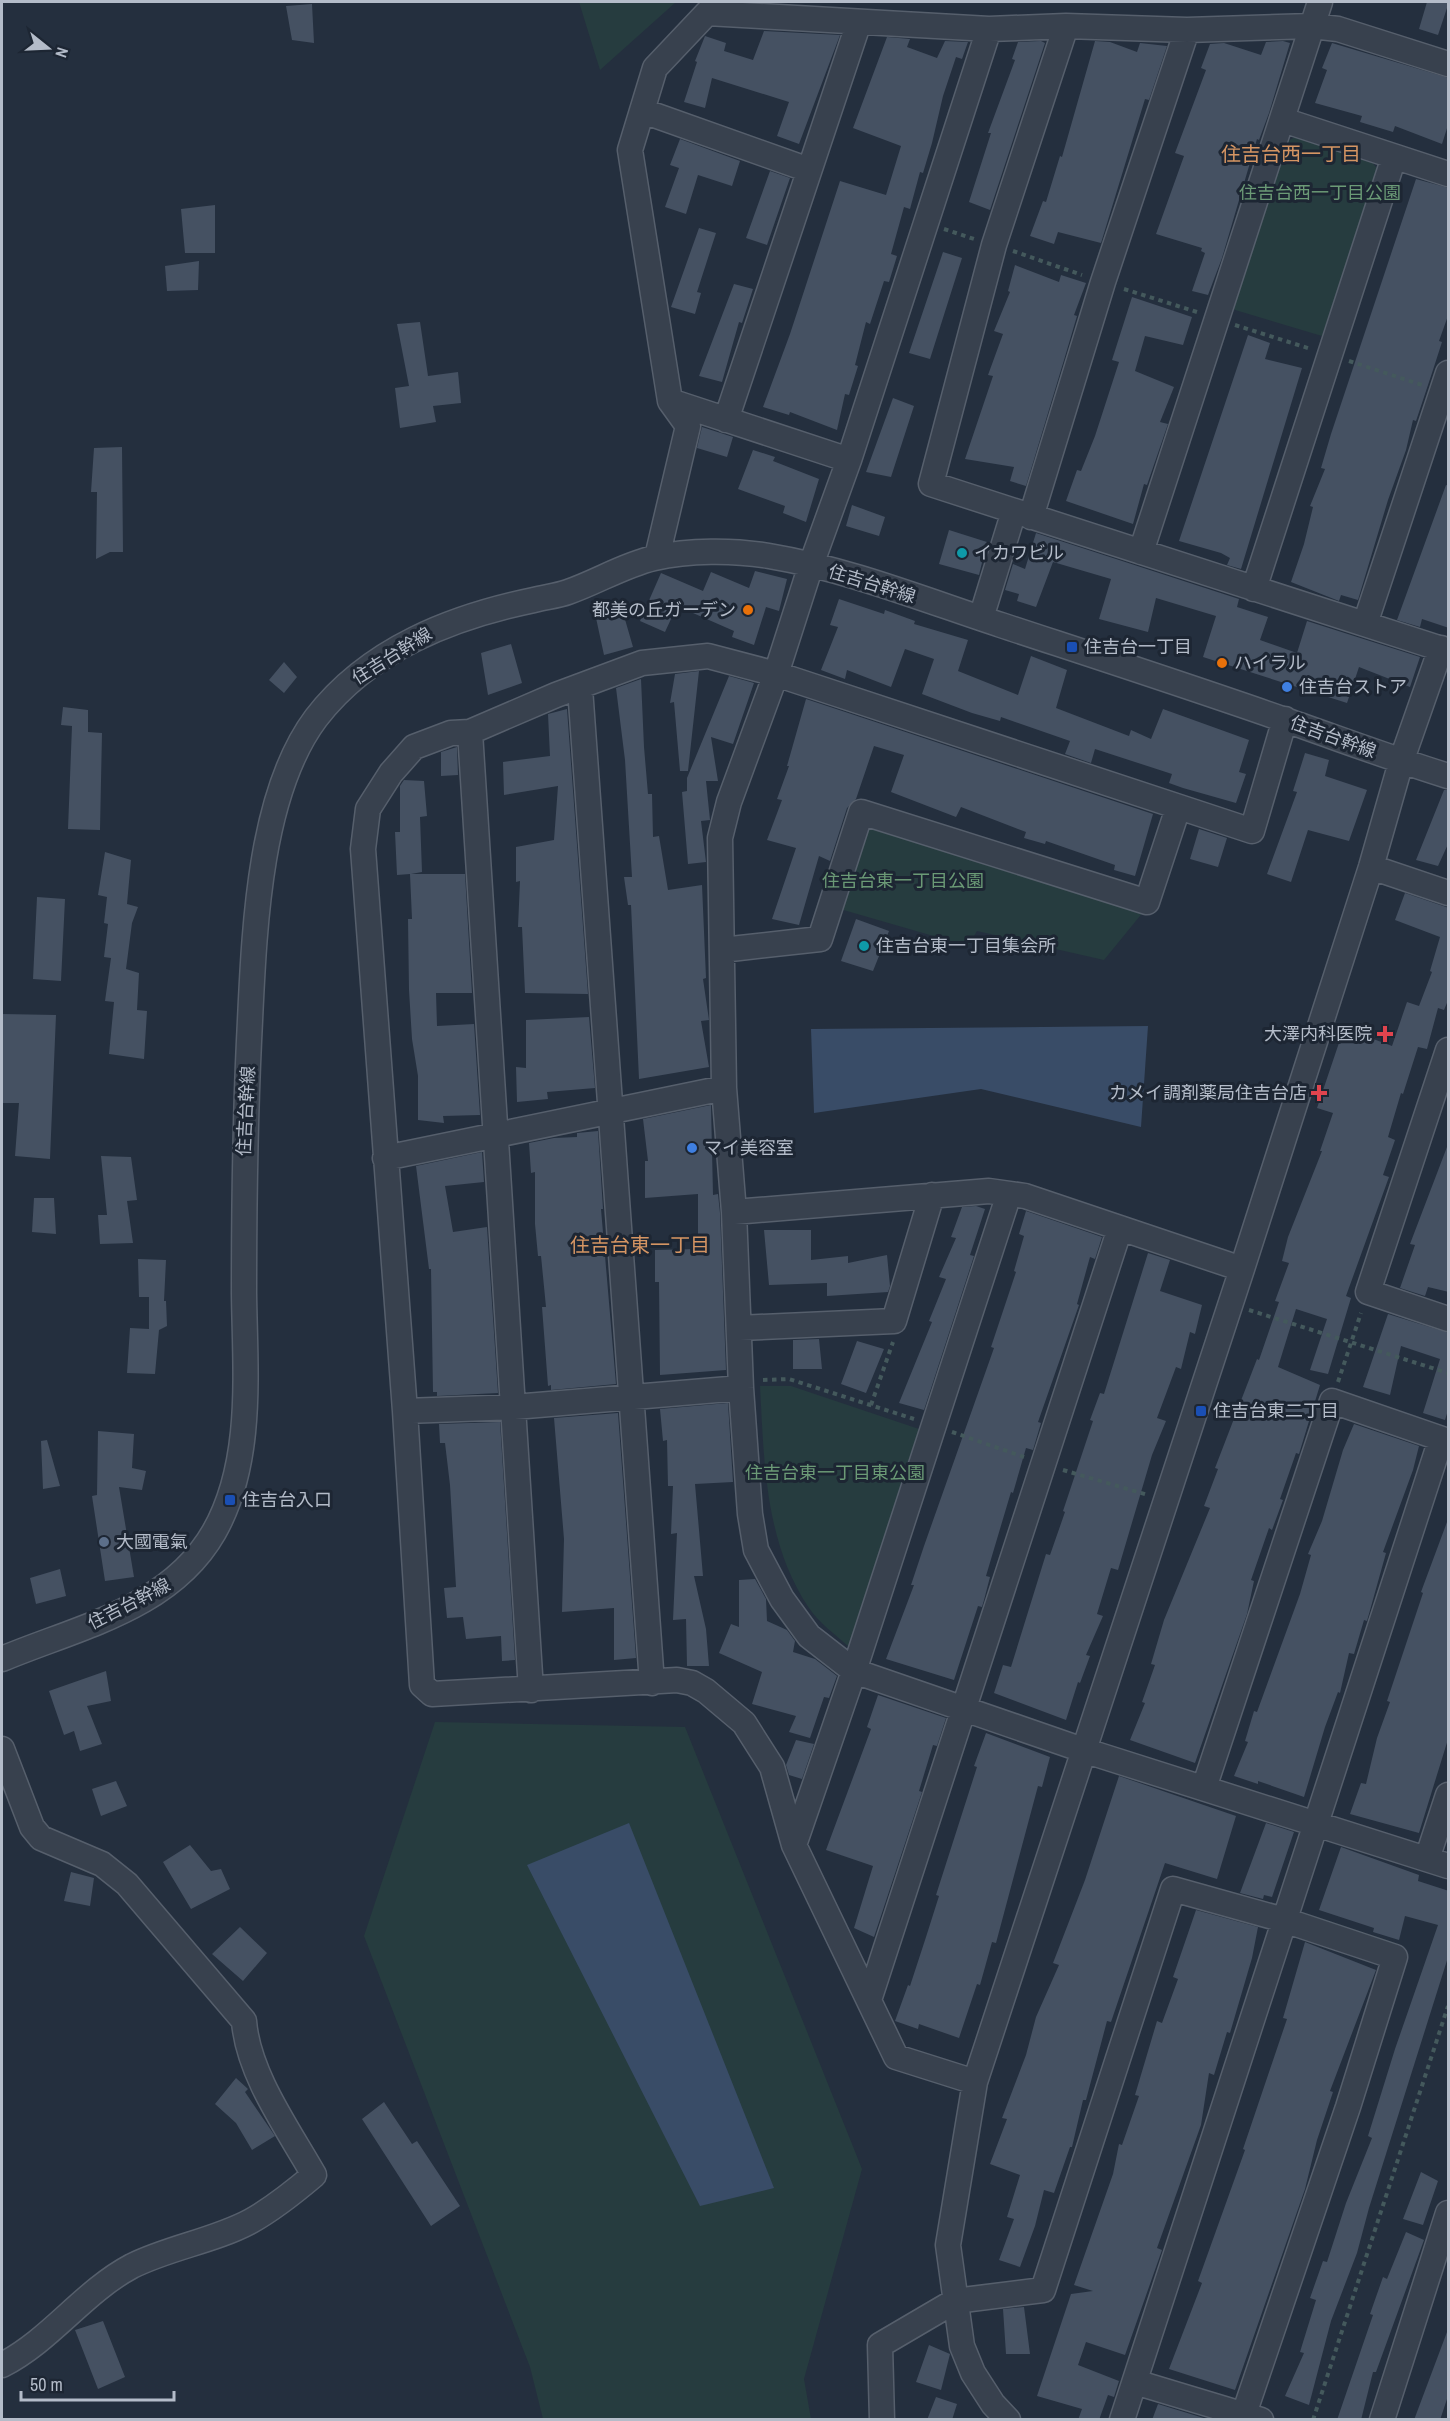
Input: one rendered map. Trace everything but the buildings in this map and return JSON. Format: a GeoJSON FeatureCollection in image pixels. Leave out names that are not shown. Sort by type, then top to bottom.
{"type":"FeatureCollection","features":[{"type":"Feature","properties":{"kind":"street"},"geometry":{"type":"LineString","coordinates":[[1141,552],[1320,2]]}},
{"type":"Feature","properties":{"kind":"street"},"geometry":{"type":"LineString","coordinates":[[657,557],[688,426],[670,401],[630,150],[655,68],[707,13],[989,29],[1066,26],[1187,30],[1312,27],[1338,29],[1449,64]]}},
{"type":"Feature","properties":{"kind":"street"},"geometry":{"type":"LineString","coordinates":[[726,420],[859,22]]}},
{"type":"Feature","properties":{"kind":"street"},"geometry":{"type":"LineString","coordinates":[[1008,2420],[993,2404],[973,2373],[962,2346],[948,2245],[975,2082],[1242,1269],[1371,867],[1401,762],[1445,650],[931,484],[994,244],[1066,26]]}},
{"type":"Feature","properties":{"kind":"street"},"geometry":{"type":"LineString","coordinates":[[989,29],[849,460],[811,565],[777,674],[729,802],[720,838],[724,1088],[734,1212],[741,1385],[750,1514],[756,1550],[782,1599],[809,1636],[854,1671],[1083,1750],[1438,1863],[1449,1795]]}},
{"type":"Feature","properties":{"kind":"street"},"geometry":{"type":"LineString","coordinates":[[981,618],[1023,514],[1187,30]]}},
{"type":"Feature","properties":{"kind":"street"},"geometry":{"type":"LineString","coordinates":[[643,111],[809,170]]}},
{"type":"Feature","properties":{"kind":"street"},"geometry":{"type":"LineString","coordinates":[[1283,120],[1449,174]]}},
{"type":"Feature","properties":{"kind":"street"},"geometry":{"type":"LineString","coordinates":[[1254,589],[1394,157]]}},
{"type":"Feature","properties":{"kind":"street"},"geometry":{"type":"LineString","coordinates":[[1365,624],[1449,373]]}},
{"type":"Feature","properties":{"kind":"street"},"geometry":{"type":"LineString","coordinates":[[670,401],[849,460]]}},
{"type":"Feature","properties":{"kind":"street","name":"住吉台幹線"},"geometry":{"type":"LineString","coordinates":[[2,1659],[101,1621],[156,1594],[170,1584],[193,1562],[215,1531],[232,1490],[244,1411],[243,1171],[256,931],[264,859],[284,778],[299,743],[341,690],[367,668],[440,626],[512,604],[567,592],[657,557],[697,552],[764,555],[811,565],[981,618],[1285,719],[1401,762],[1449,776]]}},
{"type":"Feature","properties":{"kind":"street"},"geometry":{"type":"LineString","coordinates":[[975,2082],[896,2057],[794,1845],[772,1767],[744,1723],[692,1683],[677,1680],[432,1694],[422,1685],[405,1411],[363,849],[368,809],[391,773],[414,747],[451,734],[470,732],[556,695],[580,688],[642,663],[708,656],[777,674],[1252,831],[1285,719]]}},
{"type":"Feature","properties":{"kind":"street"},"geometry":{"type":"LineString","coordinates":[[580,688],[652,1683]]}},
{"type":"Feature","properties":{"kind":"street"},"geometry":{"type":"LineString","coordinates":[[470,732],[531,1690]]}},
{"type":"Feature","properties":{"kind":"street"},"geometry":{"type":"LineString","coordinates":[[722,950],[820,939],[861,812],[1148,902],[1178,808]]}},
{"type":"Feature","properties":{"kind":"street"},"geometry":{"type":"LineString","coordinates":[[1371,867],[1449,893]]}},
{"type":"Feature","properties":{"kind":"street"},"geometry":{"type":"LineString","coordinates":[[1449,1050],[1368,1292],[1449,1319]]}},
{"type":"Feature","properties":{"kind":"street"},"geometry":{"type":"LineString","coordinates":[[385,1158],[724,1088]]}},
{"type":"Feature","properties":{"kind":"street"},"geometry":{"type":"LineString","coordinates":[[734,1212],[988,1191],[1025,1196],[1242,1269]]}},
{"type":"Feature","properties":{"kind":"street"},"geometry":{"type":"LineString","coordinates":[[794,1845],[854,1671],[1009,1194]]}},
{"type":"Feature","properties":{"kind":"street"},"geometry":{"type":"LineString","coordinates":[[739,1328],[894,1321],[932,1195]]}},
{"type":"Feature","properties":{"kind":"street"},"geometry":{"type":"LineString","coordinates":[[869,2000],[1120,1228]]}},
{"type":"Feature","properties":{"kind":"street"},"geometry":{"type":"LineString","coordinates":[[405,1411],[514,1407],[631,1398],[741,1385]]}},
{"type":"Feature","properties":{"kind":"street"},"geometry":{"type":"LineString","coordinates":[[1122,2420],[1314,1824],[1445,1440],[1332,1401],[1204,1788]]}},
{"type":"Feature","properties":{"kind":"street"},"geometry":{"type":"LineString","coordinates":[[2,1749],[32,1827],[41,1838],[102,1864],[127,1884],[244,2021],[257,2072],[314,2175],[290,2197],[250,2221],[133,2266],[95,2290],[46,2335],[2,2365]]}},
{"type":"Feature","properties":{"kind":"street"},"geometry":{"type":"LineString","coordinates":[[882,2420],[880,2346],[955,2301],[1043,2290],[1173,1889],[1284,1920],[1395,1957],[1252,2417],[1135,2382]]}},
{"type":"Feature","properties":{"kind":"street"},"geometry":{"type":"LineString","coordinates":[[1382,2420],[1449,2213]]}},
{"type":"Feature","properties":{"kind":"path"},"geometry":{"type":"LineString","coordinates":[[926,224],[994,244]]}},
{"type":"Feature","properties":{"kind":"path"},"geometry":{"type":"LineString","coordinates":[[1332,1401],[1368,1292]]}},
{"type":"Feature","properties":{"kind":"path"},"geometry":{"type":"LineString","coordinates":[[1230,1304],[1449,1373]]}},
{"type":"Feature","properties":{"kind":"path"},"geometry":{"type":"LineString","coordinates":[[871,1405],[895,1338],[894,1321]]}},
{"type":"Feature","properties":{"kind":"path"},"geometry":{"type":"LineString","coordinates":[[741,1385],[789,1378],[934,1426]]}},
{"type":"Feature","properties":{"kind":"path"},"geometry":{"type":"LineString","coordinates":[[1313,2420],[1449,2006]]}},
{"type":"Feature","properties":{"kind":"green space"},"geometry":{"type":"Polygon","coordinates":[[[579,2],[676,2],[600,70],[579,2]]]}},
{"type":"Feature","properties":{"kind":"green space","name":"住吉台西一丁目公園"},"geometry":{"type":"Polygon","coordinates":[[[1297,136],[1369,158],[1378,170],[1322,336],[1232,309],[1286,142],[1297,136]]]}},
{"type":"Feature","properties":{"kind":"green space","name":"住吉台東一丁目公園"},"geometry":{"type":"Polygon","coordinates":[[[882,827],[1144,911],[1104,960],[977,931],[968,946],[840,909],[868,828],[882,827]]]}},
{"type":"Feature","properties":{"kind":"green space","name":"住吉台東一丁目東公園"},"geometry":{"type":"Polygon","coordinates":[[[760,1386],[791,1386],[922,1430],[849,1647],[809,1608],[794,1583],[783,1557],[775,1529],[766,1473],[760,1386]]]}},
{"type":"Feature","properties":{"kind":"green space"},"geometry":{"type":"Polygon","coordinates":[[[435,1722],[685,1727],[862,2169],[804,2379],[811,2419],[543,2419],[530,2367],[364,1936],[435,1722]]]}},
{"type":"Feature","properties":{"kind":"water"},"geometry":{"type":"Polygon","coordinates":[[[1148,1026],[1141,1127],[981,1089],[814,1113],[811,1029],[1148,1026]]]}},
{"type":"Feature","properties":{"kind":"water"},"geometry":{"type":"Polygon","coordinates":[[[629,1823],[774,2188],[700,2206],[527,1865],[629,1823]]]}},
{"type":"Feature","properties":{"kind":"place","name":"イカワビル"},"geometry":{"type":"Point","coordinates":[962,553]}},
{"type":"Feature","properties":{"kind":"place","name":"都美の丘ガーデン"},"geometry":{"type":"Point","coordinates":[748,610]}},
{"type":"Feature","properties":{"kind":"place","name":"住吉台一丁目"},"geometry":{"type":"Point","coordinates":[1072,647]}},
{"type":"Feature","properties":{"kind":"place","name":"ハイラル"},"geometry":{"type":"Point","coordinates":[1222,663]}},
{"type":"Feature","properties":{"kind":"place","name":"住吉台ストア"},"geometry":{"type":"Point","coordinates":[1287,687]}},
{"type":"Feature","properties":{"kind":"place","name":"住吉台東一丁目集会所"},"geometry":{"type":"Point","coordinates":[864,946]}},
{"type":"Feature","properties":{"kind":"place","name":"大澤内科医院"},"geometry":{"type":"Point","coordinates":[1385,1034]}},
{"type":"Feature","properties":{"kind":"place","name":"カメイ調剤薬局住吉台店"},"geometry":{"type":"Point","coordinates":[1319,1093]}},
{"type":"Feature","properties":{"kind":"place","name":"マイ美容室"},"geometry":{"type":"Point","coordinates":[692,1148]}},
{"type":"Feature","properties":{"kind":"place","name":"住吉台東二丁目"},"geometry":{"type":"Point","coordinates":[1201,1411]}},
{"type":"Feature","properties":{"kind":"place","name":"住吉台入口"},"geometry":{"type":"Point","coordinates":[230,1500]}},
{"type":"Feature","properties":{"kind":"place","name":"大國電氣"},"geometry":{"type":"Point","coordinates":[104,1542]}},
{"type":"Feature","properties":{"kind":"district","name":"住吉台西一丁目"},"geometry":{"type":"Point","coordinates":[1291,154]}},
{"type":"Feature","properties":{"kind":"district","name":"住吉台東一丁目"},"geometry":{"type":"Point","coordinates":[640,1245]}}]}
